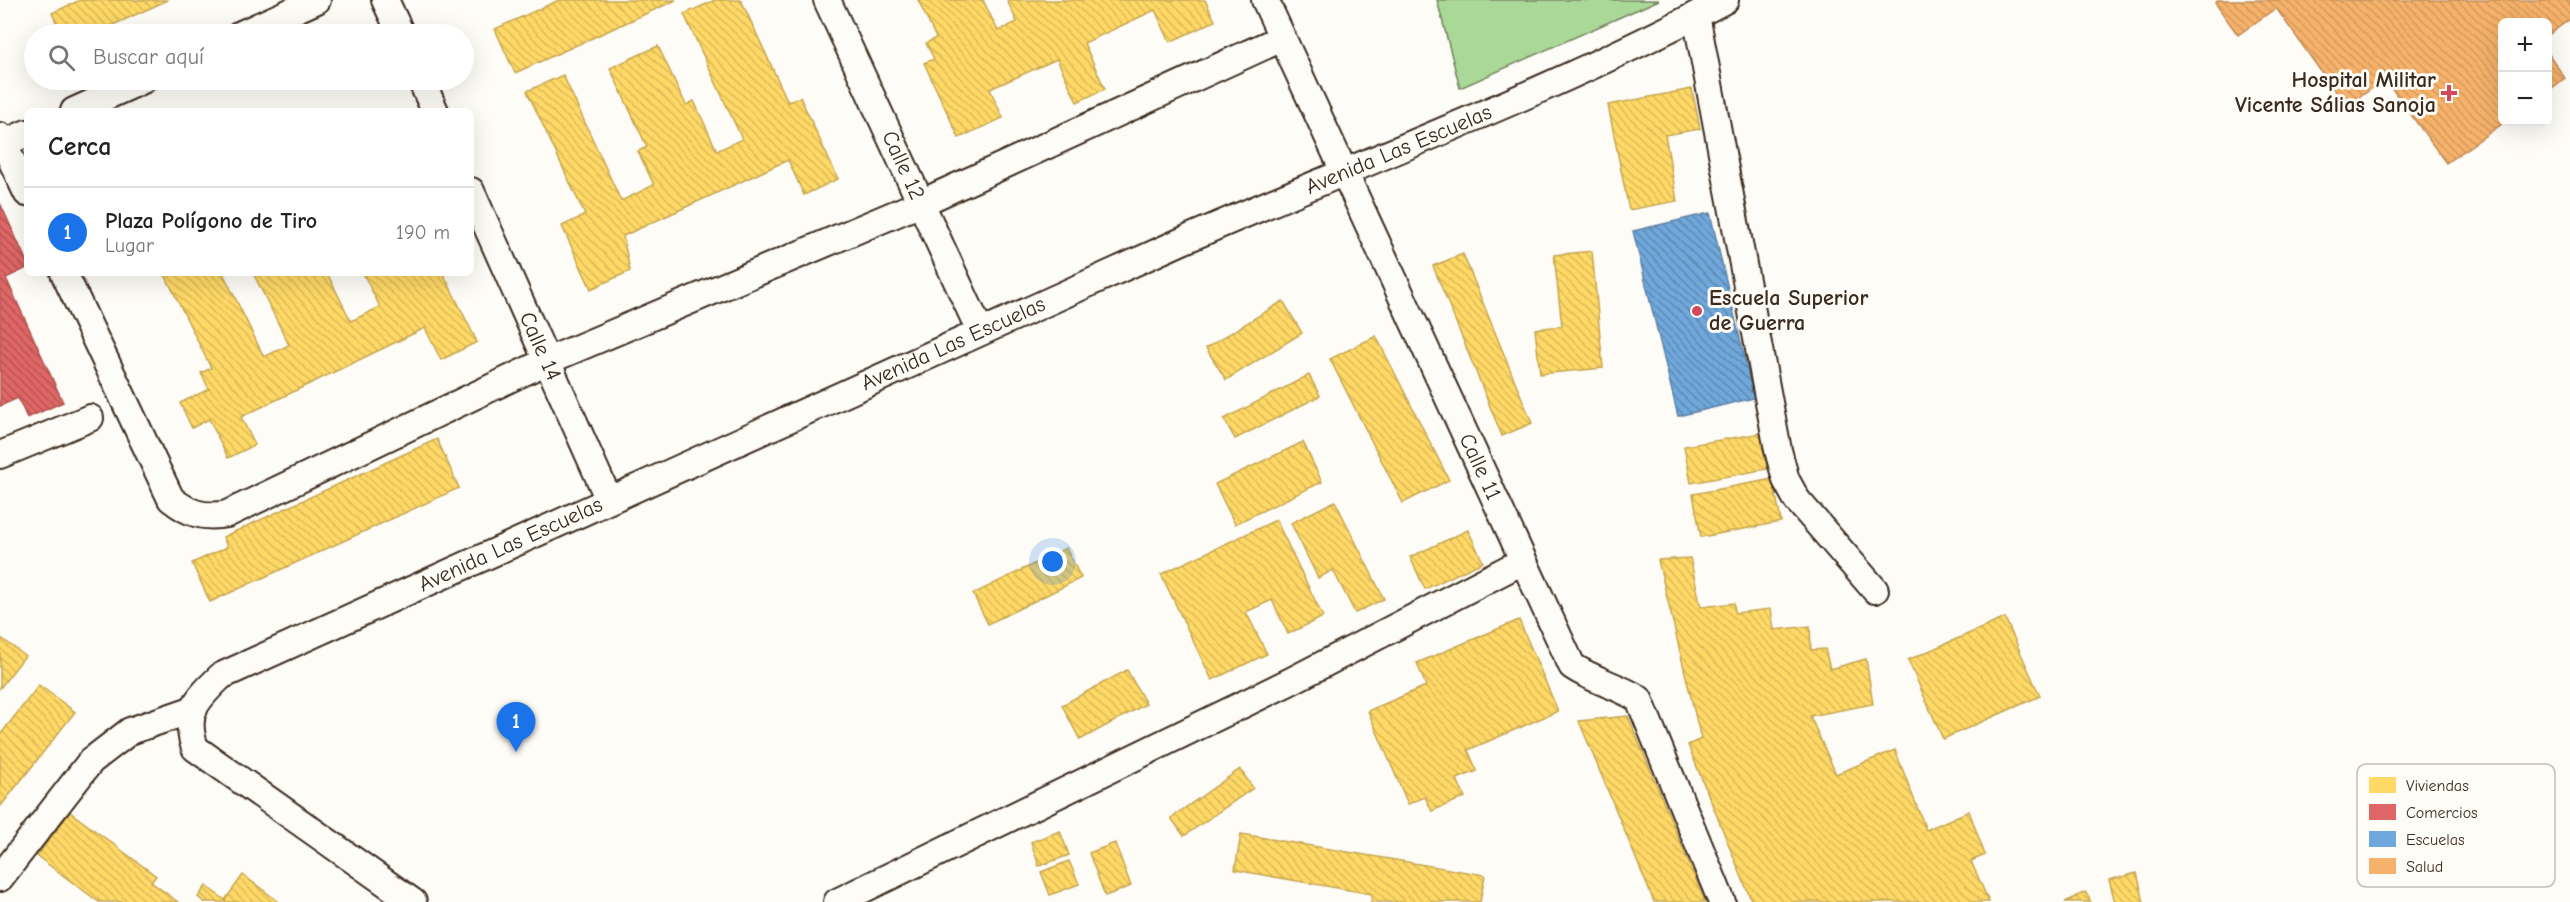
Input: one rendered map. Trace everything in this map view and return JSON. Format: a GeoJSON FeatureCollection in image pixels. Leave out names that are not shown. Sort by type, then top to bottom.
{"type":"FeatureCollection","features":[{"type":"Feature","properties":{"kind":"street"},"geometry":{"type":"LineString","coordinates":[[264,24],[317,0]]}},
{"type":"Feature","properties":{"kind":"street"},"geometry":{"type":"LineString","coordinates":[[385,0],[396,24]]}},
{"type":"Feature","properties":{"kind":"street","name":"Calle 12"},"geometry":{"type":"LineString","coordinates":[[826,0],[980,331]]}},
{"type":"Feature","properties":{"kind":"street","name":"Calle 11"},"geometry":{"type":"LineString","coordinates":[[1265,0],[1572,666],[1591,679],[1619,686],[1640,699],[1722,902]]}},
{"type":"Feature","properties":{"kind":"street","name":"Avenida Las Escuelas"},"geometry":{"type":"LineString","coordinates":[[194,709],[206,691],[221,676],[980,331],[1343,172],[1524,96],[1725,0]]}},
{"type":"Feature","properties":{"kind":"street"},"geometry":{"type":"LineString","coordinates":[[1696,15],[1778,450],[1786,480],[1797,500],[1875,590]]}},
{"type":"Feature","properties":{"kind":"street"},"geometry":{"type":"LineString","coordinates":[[65,276],[171,499],[188,512],[207,517],[227,514],[547,361],[921,203],[1282,38]]}},
{"type":"Feature","properties":{"kind":"street"},"geometry":{"type":"LineString","coordinates":[[81,108],[121,90]]}},
{"type":"Feature","properties":{"kind":"street"},"geometry":{"type":"LineString","coordinates":[[426,90],[434,108]]}},
{"type":"Feature","properties":{"kind":"street"},"geometry":{"type":"LineString","coordinates":[[24,134],[1,141],[24,187]]}},
{"type":"Feature","properties":{"kind":"street","name":"Calle 14"},"geometry":{"type":"LineString","coordinates":[[474,198],[609,500]]}},
{"type":"Feature","properties":{"kind":"street"},"geometry":{"type":"LineString","coordinates":[[0,455],[90,418]]}},
{"type":"Feature","properties":{"kind":"street"},"geometry":{"type":"LineString","coordinates":[[837,902],[1288,682],[1523,561]]}},
{"type":"Feature","properties":{"kind":"street"},"geometry":{"type":"LineString","coordinates":[[0,876],[92,761],[130,731],[194,709]]}},
{"type":"Feature","properties":{"kind":"street"},"geometry":{"type":"LineString","coordinates":[[194,709],[188,728],[195,748],[413,902]]}},
{"type":"Feature","properties":{"kind":"green space"},"geometry":{"type":"Polygon","coordinates":[[[1437,0],[1659,0],[1460,88],[1437,0]]]}},
{"type":"Feature","properties":{"kind":"building: Viviendas"},"geometry":{"type":"Polygon","coordinates":[[[80,0],[168,0],[115,24],[57,24],[52,13],[80,0]]]}},
{"type":"Feature","properties":{"kind":"building: Viviendas"},"geometry":{"type":"Polygon","coordinates":[[[559,0],[676,0],[515,73],[495,29],[559,0]]]}},
{"type":"Feature","properties":{"kind":"building: Viviendas"},"geometry":{"type":"Polygon","coordinates":[[[715,0],[741,0],[788,102],[800,97],[838,179],[804,195],[788,160],[623,236],[630,271],[591,289],[562,226],[585,215],[527,91],[563,75],[621,201],[654,185],[638,151],[647,147],[610,68],[658,46],[686,105],[694,101],[717,151],[742,139],[684,14],[715,0]]]}},
{"type":"Feature","properties":{"kind":"building: Viviendas"},"geometry":{"type":"Polygon","coordinates":[[[918,0],[983,0],[998,31],[1017,22],[1007,0],[1205,0],[1215,21],[1170,42],[1155,10],[1084,43],[1105,89],[1077,102],[1057,59],[990,89],[1003,118],[959,138],[924,63],[934,59],[926,43],[936,38],[918,0]]]}},
{"type":"Feature","properties":{"kind":"building: Viviendas"},"geometry":{"type":"Polygon","coordinates":[[[1692,89],[1700,129],[1665,135],[1677,201],[1629,210],[1608,105],[1692,89]]]}},
{"type":"Feature","properties":{"kind":"building: Viviendas"},"geometry":{"type":"Polygon","coordinates":[[[1592,251],[1603,368],[1540,374],[1535,329],[1562,326],[1554,255],[1592,251]]]}},
{"type":"Feature","properties":{"kind":"building: Viviendas"},"geometry":{"type":"Polygon","coordinates":[[[1463,254],[1532,423],[1502,436],[1433,266],[1463,254]]]}},
{"type":"Feature","properties":{"kind":"building: Viviendas"},"geometry":{"type":"Polygon","coordinates":[[[165,276],[224,276],[264,357],[289,345],[254,276],[328,276],[351,321],[380,307],[364,276],[444,276],[477,342],[441,360],[425,328],[241,417],[255,445],[228,458],[209,419],[192,428],[180,403],[209,389],[201,373],[211,368],[165,276]]]}},
{"type":"Feature","properties":{"kind":"building: Viviendas"},"geometry":{"type":"Polygon","coordinates":[[[1283,301],[1302,333],[1226,380],[1206,348],[1283,301]]]}},
{"type":"Feature","properties":{"kind":"building: Viviendas"},"geometry":{"type":"Polygon","coordinates":[[[1376,336],[1449,480],[1403,503],[1330,359],[1376,336]]]}},
{"type":"Feature","properties":{"kind":"building: Viviendas"},"geometry":{"type":"Polygon","coordinates":[[[1309,375],[1320,396],[1235,439],[1224,419],[1309,375]]]}},
{"type":"Feature","properties":{"kind":"building: Viviendas"},"geometry":{"type":"Polygon","coordinates":[[[1761,433],[1767,469],[1691,483],[1684,446],[1761,433]]]}},
{"type":"Feature","properties":{"kind":"building: Viviendas"},"geometry":{"type":"Polygon","coordinates":[[[437,439],[459,488],[210,602],[192,563],[227,547],[223,537],[437,439]]]}},
{"type":"Feature","properties":{"kind":"building: Viviendas"},"geometry":{"type":"Polygon","coordinates":[[[1303,442],[1322,482],[1235,524],[1215,484],[1303,442]]]}},
{"type":"Feature","properties":{"kind":"building: Viviendas"},"geometry":{"type":"Polygon","coordinates":[[[1773,479],[1781,522],[1701,537],[1693,494],[1773,479]]]}},
{"type":"Feature","properties":{"kind":"building: Viviendas"},"geometry":{"type":"Polygon","coordinates":[[[1335,501],[1384,599],[1355,613],[1333,570],[1318,578],[1291,523],[1335,501]]]}},
{"type":"Feature","properties":{"kind":"building: Viviendas"},"geometry":{"type":"Polygon","coordinates":[[[1276,520],[1323,617],[1288,634],[1272,600],[1246,612],[1267,654],[1212,680],[1161,574],[1276,520]]]}},
{"type":"Feature","properties":{"kind":"building: Viviendas"},"geometry":{"type":"Polygon","coordinates":[[[1468,530],[1483,562],[1425,589],[1410,557],[1468,530]]]}},
{"type":"Feature","properties":{"kind":"building: Viviendas"},"geometry":{"type":"Polygon","coordinates":[[[1066,548],[1081,578],[988,624],[973,594],[1066,548]]]}},
{"type":"Feature","properties":{"kind":"building: Viviendas"},"geometry":{"type":"Polygon","coordinates":[[[1690,558],[1701,607],[1734,603],[1735,613],[1771,609],[1774,630],[1810,626],[1811,650],[1825,649],[1830,669],[1866,659],[1873,704],[1810,716],[1836,774],[1895,750],[1926,830],[1969,811],[1985,855],[1971,861],[1989,902],[1752,902],[1688,745],[1701,739],[1658,560],[1690,558]]]}},
{"type":"Feature","properties":{"kind":"building: Viviendas"},"geometry":{"type":"Polygon","coordinates":[[[2005,618],[2040,696],[1943,739],[1908,660],[2005,618]]]}},
{"type":"Feature","properties":{"kind":"building: Viviendas"},"geometry":{"type":"Polygon","coordinates":[[[1519,620],[1558,711],[1468,750],[1477,771],[1457,779],[1465,797],[1432,811],[1425,797],[1408,804],[1368,711],[1426,686],[1417,663],[1519,620]]]}},
{"type":"Feature","properties":{"kind":"building: Viviendas"},"geometry":{"type":"Polygon","coordinates":[[[0,637],[25,656],[0,688],[0,637]]]}},
{"type":"Feature","properties":{"kind":"building: Viviendas"},"geometry":{"type":"Polygon","coordinates":[[[1127,670],[1146,704],[1080,740],[1062,705],[1127,670]]]}},
{"type":"Feature","properties":{"kind":"building: Viviendas"},"geometry":{"type":"Polygon","coordinates":[[[39,685],[75,712],[0,807],[0,735],[39,685]]]}},
{"type":"Feature","properties":{"kind":"building: Viviendas"},"geometry":{"type":"Polygon","coordinates":[[[1628,716],[1705,902],[1654,902],[1579,721],[1628,716]]]}},
{"type":"Feature","properties":{"kind":"building: Viviendas"},"geometry":{"type":"Polygon","coordinates":[[[1240,769],[1253,788],[1184,836],[1171,818],[1240,769]]]}},
{"type":"Feature","properties":{"kind":"building: Viviendas"},"geometry":{"type":"Polygon","coordinates":[[[70,812],[156,876],[151,882],[178,902],[99,902],[37,856],[70,812]]]}},
{"type":"Feature","properties":{"kind":"building: Viviendas"},"geometry":{"type":"Polygon","coordinates":[[[1060,831],[1069,855],[1039,866],[1031,842],[1060,831]]]}},
{"type":"Feature","properties":{"kind":"building: Viviendas"},"geometry":{"type":"Polygon","coordinates":[[[1241,834],[1485,875],[1480,902],[1371,902],[1372,894],[1235,870],[1241,834]]]}},
{"type":"Feature","properties":{"kind":"building: Viviendas"},"geometry":{"type":"Polygon","coordinates":[[[1115,843],[1131,886],[1105,896],[1089,853],[1115,843]]]}},
{"type":"Feature","properties":{"kind":"building: Viviendas"},"geometry":{"type":"Polygon","coordinates":[[[1069,861],[1079,884],[1050,895],[1041,872],[1069,861]]]}},
{"type":"Feature","properties":{"kind":"building: Viviendas"},"geometry":{"type":"Polygon","coordinates":[[[2137,873],[2144,902],[2115,902],[2109,880],[2137,873]]]}},
{"type":"Feature","properties":{"kind":"building: Viviendas"},"geometry":{"type":"Polygon","coordinates":[[[243,875],[279,902],[204,902],[198,897],[206,886],[225,900],[243,875]]]}},
{"type":"Feature","properties":{"kind":"building: Viviendas"},"geometry":{"type":"Polygon","coordinates":[[[2086,892],[2091,902],[2065,902],[2086,892]]]}},
{"type":"Feature","properties":{"kind":"building: Comercios"},"geometry":{"type":"Polygon","coordinates":[[[0,203],[24,255],[24,269],[6,278],[63,402],[27,418],[18,398],[0,406],[0,203]]]}},
{"type":"Feature","properties":{"kind":"building: Escuelas"},"geometry":{"type":"Polygon","coordinates":[[[1710,213],[1754,398],[1678,416],[1633,231],[1710,213]]]}},
{"type":"Feature","properties":{"kind":"building: Salud","name":"Hospital Militar Vicente Sálias Sanoja"},"geometry":{"type":"Polygon","coordinates":[[[2219,0],[2570,0],[2570,19],[2552,32],[2552,18],[2498,18],[2499,126],[2446,163],[2385,79],[2346,107],[2276,8],[2238,35],[2215,3],[2219,0]]]}},
{"type":"Feature","properties":{"kind":"building: Salud"},"geometry":{"type":"Polygon","coordinates":[[[2552,59],[2565,78],[2552,88],[2552,59]]]}},
{"type":"Feature","properties":{"kind":"place","name":"Hospital Militar Vicente Sálias Sanoja"},"geometry":{"type":"Point","coordinates":[2449,93]}},
{"type":"Feature","properties":{"kind":"place","name":"Escuela Superior de Guerra"},"geometry":{"type":"Point","coordinates":[1697,311]}},
{"type":"Feature","properties":{"kind":"place","name":"Plaza Polígono de Tiro"},"geometry":{"type":"Point","coordinates":[516,752]}}]}
